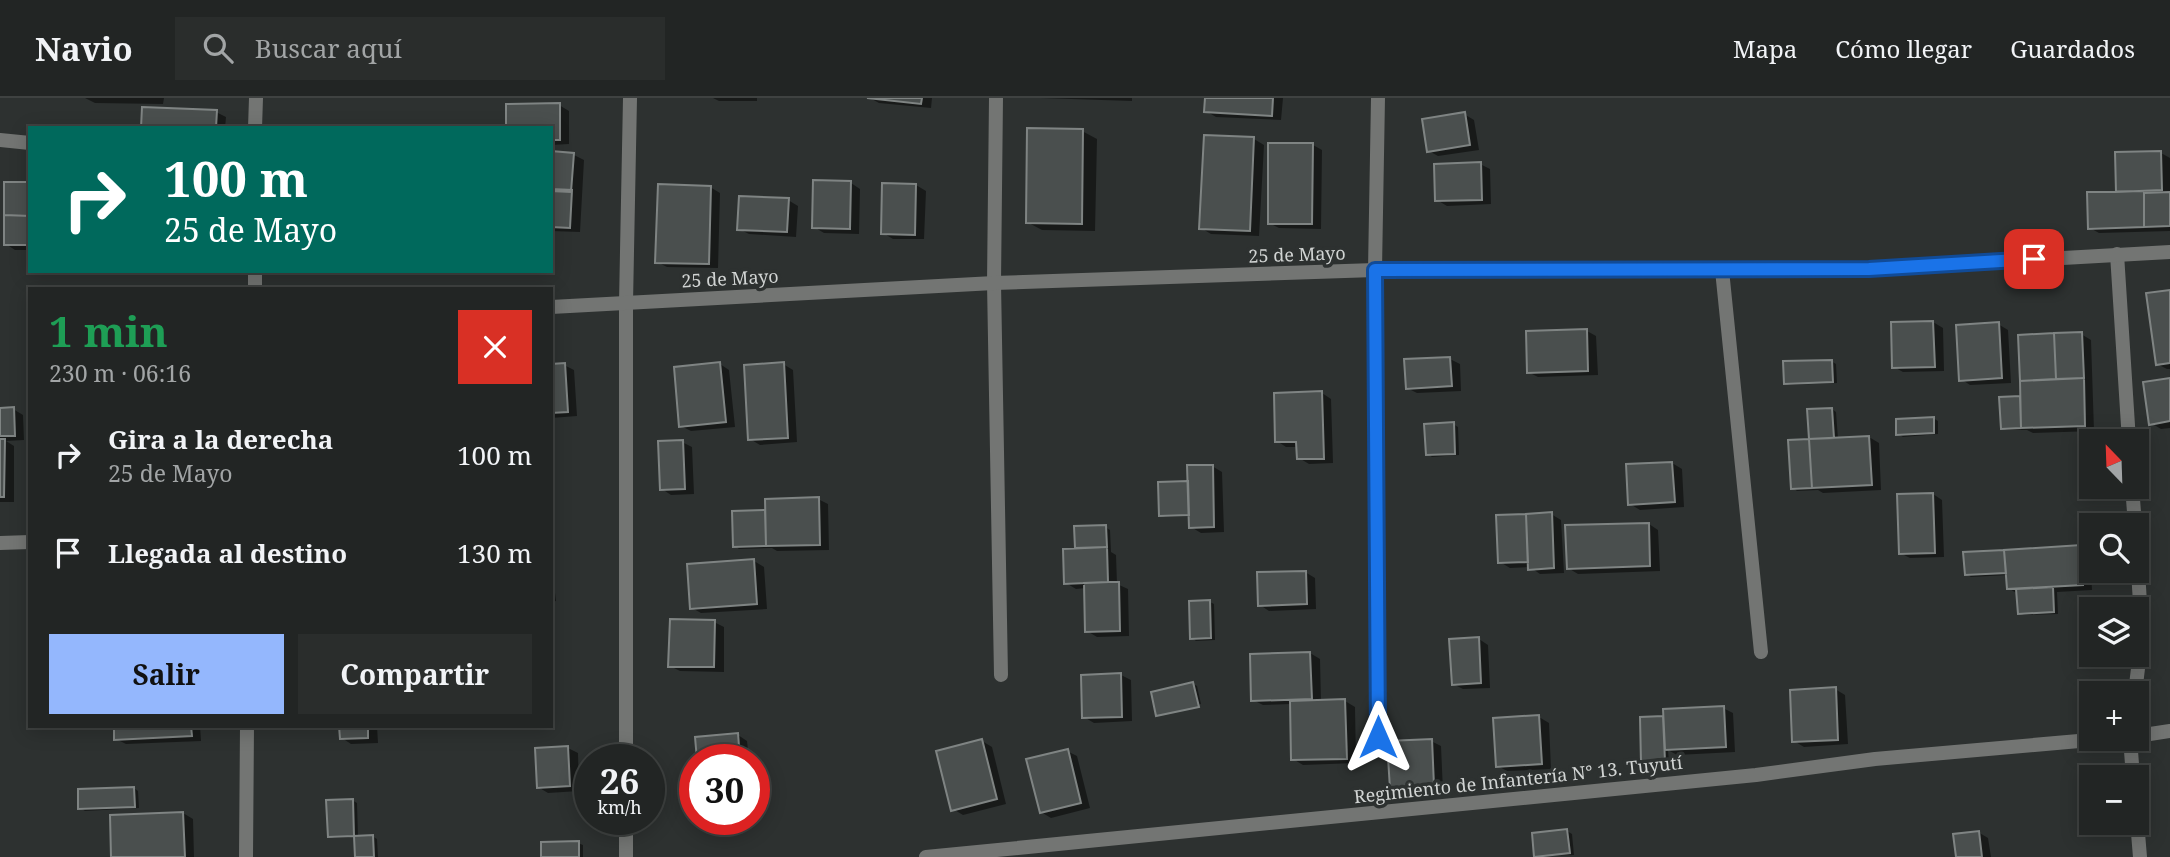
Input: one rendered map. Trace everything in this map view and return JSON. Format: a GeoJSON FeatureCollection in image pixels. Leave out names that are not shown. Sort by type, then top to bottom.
{"type":"FeatureCollection","features":[{"type":"Feature","properties":{"kind":"street"},"geometry":{"type":"LineString","coordinates":[[255,126],[256,98]]}},
{"type":"Feature","properties":{"kind":"street"},"geometry":{"type":"LineString","coordinates":[[626,744],[629,98]]}},
{"type":"Feature","properties":{"kind":"street"},"geometry":{"type":"LineString","coordinates":[[996,98],[994,283],[1001,675]]}},
{"type":"Feature","properties":{"kind":"street"},"geometry":{"type":"LineString","coordinates":[[1378,98],[1375,270],[1378,737]]}},
{"type":"Feature","properties":{"kind":"street"},"geometry":{"type":"LineString","coordinates":[[0,140],[28,142]]}},
{"type":"Feature","properties":{"kind":"street","name":"25 de Mayo"},"geometry":{"type":"LineString","coordinates":[[553,307],[994,283],[1375,270],[1869,269],[2170,252]]}},
{"type":"Feature","properties":{"kind":"street"},"geometry":{"type":"LineString","coordinates":[[2117,254],[2128,429]]}},
{"type":"Feature","properties":{"kind":"street"},"geometry":{"type":"LineString","coordinates":[[1722,270],[1761,652]]}},
{"type":"Feature","properties":{"kind":"street"},"geometry":{"type":"LineString","coordinates":[[0,543],[28,542]]}},
{"type":"Feature","properties":{"kind":"street"},"geometry":{"type":"LineString","coordinates":[[2136,681],[2142,636],[2139,583]]}},
{"type":"Feature","properties":{"kind":"street"},"geometry":{"type":"LineString","coordinates":[[246,857],[247,728]]}},
{"type":"Feature","properties":{"kind":"street"},"geometry":{"type":"LineString","coordinates":[[2149,734],[2170,731]]}},
{"type":"Feature","properties":{"kind":"street","name":"Regimiento de Infantería N° 13. Tuyutí"},"geometry":{"type":"LineString","coordinates":[[926,857],[2079,741]]}},
{"type":"Feature","properties":{"kind":"street"},"geometry":{"type":"LineString","coordinates":[[626,835],[626,857]]}},
{"type":"Feature","properties":{"kind":"street"},"geometry":{"type":"LineString","coordinates":[[2138,835],[2140,857]]}},
{"type":"Feature","properties":{"kind":"building"},"geometry":{"type":"Polygon","coordinates":[[[867,98],[922,98],[921,104],[867,98]]]}},
{"type":"Feature","properties":{"kind":"building"},"geometry":{"type":"Polygon","coordinates":[[[1205,98],[1273,98],[1272,116],[1204,112],[1205,98]]]}},
{"type":"Feature","properties":{"kind":"building"},"geometry":{"type":"Polygon","coordinates":[[[560,103],[560,140],[553,140],[553,126],[506,126],[506,104],[560,103]]]}},
{"type":"Feature","properties":{"kind":"building"},"geometry":{"type":"Polygon","coordinates":[[[142,107],[217,110],[216,126],[141,126],[142,107]]]}},
{"type":"Feature","properties":{"kind":"building"},"geometry":{"type":"Polygon","coordinates":[[[1465,112],[1470,145],[1427,152],[1422,119],[1465,112]]]}},
{"type":"Feature","properties":{"kind":"building"},"geometry":{"type":"Polygon","coordinates":[[[1027,128],[1083,129],[1082,224],[1026,223],[1027,128]]]}},
{"type":"Feature","properties":{"kind":"building"},"geometry":{"type":"Polygon","coordinates":[[[1204,135],[1254,137],[1250,231],[1199,229],[1204,135]]]}},
{"type":"Feature","properties":{"kind":"building"},"geometry":{"type":"Polygon","coordinates":[[[1268,143],[1313,143],[1312,224],[1268,224],[1268,143]]]}},
{"type":"Feature","properties":{"kind":"building"},"geometry":{"type":"Polygon","coordinates":[[[553,151],[574,153],[571,192],[553,191],[553,151]]]}},
{"type":"Feature","properties":{"kind":"building"},"geometry":{"type":"Polygon","coordinates":[[[2161,151],[2162,190],[2116,192],[2115,152],[2161,151]]]}},
{"type":"Feature","properties":{"kind":"building"},"geometry":{"type":"Polygon","coordinates":[[[1481,162],[1482,200],[1435,201],[1434,164],[1481,162]]]}},
{"type":"Feature","properties":{"kind":"building"},"geometry":{"type":"Polygon","coordinates":[[[813,180],[851,181],[850,229],[812,228],[813,180]]]}},
{"type":"Feature","properties":{"kind":"building"},"geometry":{"type":"Polygon","coordinates":[[[4,182],[28,182],[28,216],[4,215],[4,182]]]}},
{"type":"Feature","properties":{"kind":"building"},"geometry":{"type":"Polygon","coordinates":[[[882,183],[916,184],[915,235],[881,234],[882,183]]]}},
{"type":"Feature","properties":{"kind":"building"},"geometry":{"type":"Polygon","coordinates":[[[658,184],[711,186],[709,264],[655,263],[658,184]]]}},
{"type":"Feature","properties":{"kind":"building"},"geometry":{"type":"Polygon","coordinates":[[[553,189],[572,190],[570,228],[553,227],[553,189]]]}},
{"type":"Feature","properties":{"kind":"building"},"geometry":{"type":"Polygon","coordinates":[[[2144,191],[2144,227],[2088,229],[2087,192],[2144,191]]]}},
{"type":"Feature","properties":{"kind":"building"},"geometry":{"type":"Polygon","coordinates":[[[2170,192],[2170,226],[2144,227],[2144,193],[2170,192]]]}},
{"type":"Feature","properties":{"kind":"building"},"geometry":{"type":"Polygon","coordinates":[[[739,196],[789,198],[787,232],[737,230],[739,196]]]}},
{"type":"Feature","properties":{"kind":"building"},"geometry":{"type":"Polygon","coordinates":[[[4,215],[28,216],[28,245],[4,245],[4,215]]]}},
{"type":"Feature","properties":{"kind":"building"},"geometry":{"type":"Polygon","coordinates":[[[2170,290],[2170,363],[2156,365],[2146,293],[2170,290]]]}},
{"type":"Feature","properties":{"kind":"building"},"geometry":{"type":"Polygon","coordinates":[[[1933,321],[1935,367],[1892,368],[1891,322],[1933,321]]]}},
{"type":"Feature","properties":{"kind":"building"},"geometry":{"type":"Polygon","coordinates":[[[1999,322],[2002,378],[1959,381],[1956,325],[1999,322]]]}},
{"type":"Feature","properties":{"kind":"building"},"geometry":{"type":"Polygon","coordinates":[[[1587,329],[1588,371],[1527,373],[1526,331],[1587,329]]]}},
{"type":"Feature","properties":{"kind":"building"},"geometry":{"type":"Polygon","coordinates":[[[2082,332],[2084,378],[2056,379],[2054,333],[2082,332]]]}},
{"type":"Feature","properties":{"kind":"building"},"geometry":{"type":"Polygon","coordinates":[[[2054,333],[2056,379],[2020,381],[2018,335],[2054,333]]]}},
{"type":"Feature","properties":{"kind":"building"},"geometry":{"type":"Polygon","coordinates":[[[1450,357],[1452,386],[1406,389],[1404,359],[1450,357]]]}},
{"type":"Feature","properties":{"kind":"building"},"geometry":{"type":"Polygon","coordinates":[[[1832,360],[1833,382],[1784,384],[1783,361],[1832,360]]]}},
{"type":"Feature","properties":{"kind":"building"},"geometry":{"type":"Polygon","coordinates":[[[720,362],[726,422],[679,427],[674,367],[720,362]]]}},
{"type":"Feature","properties":{"kind":"building"},"geometry":{"type":"Polygon","coordinates":[[[784,362],[788,438],[748,440],[744,365],[784,362]]]}},
{"type":"Feature","properties":{"kind":"building"},"geometry":{"type":"Polygon","coordinates":[[[565,363],[568,412],[553,413],[553,364],[565,363]]]}},
{"type":"Feature","properties":{"kind":"building"},"geometry":{"type":"Polygon","coordinates":[[[2084,378],[2085,426],[2021,428],[2020,381],[2084,378]]]}},
{"type":"Feature","properties":{"kind":"building"},"geometry":{"type":"Polygon","coordinates":[[[2170,378],[2170,421],[2149,425],[2143,382],[2170,378]]]}},
{"type":"Feature","properties":{"kind":"building"},"geometry":{"type":"Polygon","coordinates":[[[1322,391],[1324,459],[1297,459],[1296,442],[1275,442],[1274,393],[1322,391]]]}},
{"type":"Feature","properties":{"kind":"building"},"geometry":{"type":"Polygon","coordinates":[[[2020,396],[2021,428],[2001,429],[1999,397],[2020,396]]]}},
{"type":"Feature","properties":{"kind":"building"},"geometry":{"type":"Polygon","coordinates":[[[14,407],[15,436],[0,436],[0,408],[14,407]]]}},
{"type":"Feature","properties":{"kind":"building"},"geometry":{"type":"Polygon","coordinates":[[[1832,408],[1834,438],[1809,439],[1807,409],[1832,408]]]}},
{"type":"Feature","properties":{"kind":"building"},"geometry":{"type":"Polygon","coordinates":[[[1934,417],[1934,433],[1896,435],[1896,419],[1934,417]]]}},
{"type":"Feature","properties":{"kind":"building"},"geometry":{"type":"Polygon","coordinates":[[[1454,422],[1455,454],[1426,455],[1424,424],[1454,422]]]}},
{"type":"Feature","properties":{"kind":"building"},"geometry":{"type":"Polygon","coordinates":[[[1869,436],[1872,485],[1812,488],[1809,439],[1869,436]]]}},
{"type":"Feature","properties":{"kind":"building"},"geometry":{"type":"Polygon","coordinates":[[[0,439],[5,439],[4,497],[0,497],[0,439]]]}},
{"type":"Feature","properties":{"kind":"building"},"geometry":{"type":"Polygon","coordinates":[[[1809,439],[1812,488],[1791,489],[1788,440],[1809,439]]]}},
{"type":"Feature","properties":{"kind":"building"},"geometry":{"type":"Polygon","coordinates":[[[683,440],[685,489],[660,490],[658,441],[683,440]]]}},
{"type":"Feature","properties":{"kind":"building"},"geometry":{"type":"Polygon","coordinates":[[[1672,462],[1675,502],[1628,505],[1626,464],[1672,462]]]}},
{"type":"Feature","properties":{"kind":"building"},"geometry":{"type":"Polygon","coordinates":[[[1187,465],[1213,465],[1214,527],[1189,528],[1187,465]]]}},
{"type":"Feature","properties":{"kind":"building"},"geometry":{"type":"Polygon","coordinates":[[[1188,481],[1189,515],[1159,516],[1158,482],[1188,481]]]}},
{"type":"Feature","properties":{"kind":"building"},"geometry":{"type":"Polygon","coordinates":[[[1933,493],[1935,553],[1899,554],[1897,494],[1933,493]]]}},
{"type":"Feature","properties":{"kind":"building"},"geometry":{"type":"Polygon","coordinates":[[[819,497],[820,545],[766,546],[765,499],[819,497]]]}},
{"type":"Feature","properties":{"kind":"building"},"geometry":{"type":"Polygon","coordinates":[[[765,510],[766,546],[733,547],[732,511],[765,510]]]}},
{"type":"Feature","properties":{"kind":"building"},"geometry":{"type":"Polygon","coordinates":[[[1552,512],[1554,568],[1528,570],[1526,514],[1552,512]]]}},
{"type":"Feature","properties":{"kind":"building"},"geometry":{"type":"Polygon","coordinates":[[[1526,514],[1528,562],[1498,563],[1496,515],[1526,514]]]}},
{"type":"Feature","properties":{"kind":"building"},"geometry":{"type":"Polygon","coordinates":[[[1649,523],[1650,566],[1567,569],[1565,525],[1649,523]]]}},
{"type":"Feature","properties":{"kind":"building"},"geometry":{"type":"Polygon","coordinates":[[[1106,525],[1107,547],[1075,548],[1074,526],[1106,525]]]}},
{"type":"Feature","properties":{"kind":"building"},"geometry":{"type":"Polygon","coordinates":[[[2079,545],[2079,583],[2083,585],[2007,589],[2004,550],[2079,545]]]}},
{"type":"Feature","properties":{"kind":"building"},"geometry":{"type":"Polygon","coordinates":[[[1107,547],[1108,582],[1064,584],[1063,549],[1107,547]]]}},
{"type":"Feature","properties":{"kind":"building"},"geometry":{"type":"Polygon","coordinates":[[[2004,550],[2006,573],[1965,575],[1963,552],[2004,550]]]}},
{"type":"Feature","properties":{"kind":"building"},"geometry":{"type":"Polygon","coordinates":[[[754,559],[757,604],[690,609],[687,564],[754,559]]]}},
{"type":"Feature","properties":{"kind":"building"},"geometry":{"type":"Polygon","coordinates":[[[1306,571],[1307,604],[1258,606],[1257,572],[1306,571]]]}},
{"type":"Feature","properties":{"kind":"building"},"geometry":{"type":"Polygon","coordinates":[[[1119,582],[1120,631],[1085,632],[1084,583],[1119,582]]]}},
{"type":"Feature","properties":{"kind":"building"},"geometry":{"type":"Polygon","coordinates":[[[2053,587],[2054,612],[2018,614],[2016,589],[2053,587]]]}},
{"type":"Feature","properties":{"kind":"building"},"geometry":{"type":"Polygon","coordinates":[[[1210,600],[1211,638],[1190,639],[1189,601],[1210,600]]]}},
{"type":"Feature","properties":{"kind":"building"},"geometry":{"type":"Polygon","coordinates":[[[670,619],[715,620],[714,667],[668,667],[670,619]]]}},
{"type":"Feature","properties":{"kind":"building"},"geometry":{"type":"Polygon","coordinates":[[[1479,637],[1481,683],[1452,685],[1449,639],[1479,637]]]}},
{"type":"Feature","properties":{"kind":"building"},"geometry":{"type":"Polygon","coordinates":[[[1310,652],[1312,699],[1251,701],[1250,654],[1310,652]]]}},
{"type":"Feature","properties":{"kind":"building"},"geometry":{"type":"Polygon","coordinates":[[[1121,673],[1122,717],[1082,718],[1081,675],[1121,673]]]}},
{"type":"Feature","properties":{"kind":"building"},"geometry":{"type":"Polygon","coordinates":[[[1193,682],[1199,707],[1156,716],[1151,692],[1193,682]]]}},
{"type":"Feature","properties":{"kind":"building"},"geometry":{"type":"Polygon","coordinates":[[[1836,687],[1838,740],[1792,742],[1790,690],[1836,687]]]}},
{"type":"Feature","properties":{"kind":"building"},"geometry":{"type":"Polygon","coordinates":[[[1345,699],[1347,759],[1291,760],[1290,701],[1345,699]]]}},
{"type":"Feature","properties":{"kind":"building"},"geometry":{"type":"Polygon","coordinates":[[[1724,706],[1726,747],[1665,750],[1663,709],[1724,706]]]}},
{"type":"Feature","properties":{"kind":"building"},"geometry":{"type":"Polygon","coordinates":[[[1539,715],[1542,764],[1496,767],[1493,718],[1539,715]]]}},
{"type":"Feature","properties":{"kind":"building"},"geometry":{"type":"Polygon","coordinates":[[[1663,716],[1665,761],[1641,763],[1640,717],[1663,716]]]}},
{"type":"Feature","properties":{"kind":"building"},"geometry":{"type":"Polygon","coordinates":[[[114,728],[191,728],[192,736],[114,740],[114,728]]]}},
{"type":"Feature","properties":{"kind":"building"},"geometry":{"type":"Polygon","coordinates":[[[339,728],[368,728],[368,738],[340,739],[339,728]]]}},
{"type":"Feature","properties":{"kind":"building"},"geometry":{"type":"Polygon","coordinates":[[[738,733],[739,744],[696,744],[695,737],[738,733]]]}},
{"type":"Feature","properties":{"kind":"building"},"geometry":{"type":"Polygon","coordinates":[[[982,739],[997,799],[951,811],[936,751],[982,739]]]}},
{"type":"Feature","properties":{"kind":"building"},"geometry":{"type":"Polygon","coordinates":[[[1432,739],[1434,786],[1390,789],[1387,741],[1432,739]]]}},
{"type":"Feature","properties":{"kind":"building"},"geometry":{"type":"Polygon","coordinates":[[[568,746],[570,786],[537,788],[535,748],[568,746]]]}},
{"type":"Feature","properties":{"kind":"building"},"geometry":{"type":"Polygon","coordinates":[[[1068,749],[1081,803],[1040,813],[1026,759],[1068,749]]]}},
{"type":"Feature","properties":{"kind":"building"},"geometry":{"type":"Polygon","coordinates":[[[134,787],[135,807],[78,809],[78,789],[134,787]]]}},
{"type":"Feature","properties":{"kind":"building"},"geometry":{"type":"Polygon","coordinates":[[[353,799],[354,836],[328,837],[326,800],[353,799]]]}},
{"type":"Feature","properties":{"kind":"building"},"geometry":{"type":"Polygon","coordinates":[[[183,812],[185,857],[111,857],[110,815],[183,812]]]}},
{"type":"Feature","properties":{"kind":"building"},"geometry":{"type":"Polygon","coordinates":[[[1567,829],[1570,853],[1534,857],[1532,833],[1567,829]]]}},
{"type":"Feature","properties":{"kind":"building"},"geometry":{"type":"Polygon","coordinates":[[[1979,831],[1982,857],[1956,857],[1953,834],[1979,831]]]}},
{"type":"Feature","properties":{"kind":"building"},"geometry":{"type":"Polygon","coordinates":[[[373,835],[374,857],[355,857],[354,836],[373,835]]]}},
{"type":"Feature","properties":{"kind":"building"},"geometry":{"type":"Polygon","coordinates":[[[579,841],[579,857],[541,857],[541,842],[579,841]]]}},
{"type":"Feature","properties":{"kind":"route"},"geometry":{"type":"LineString","coordinates":[[1378,737],[1375,270],[1869,269],[2034,259]]}}]}
